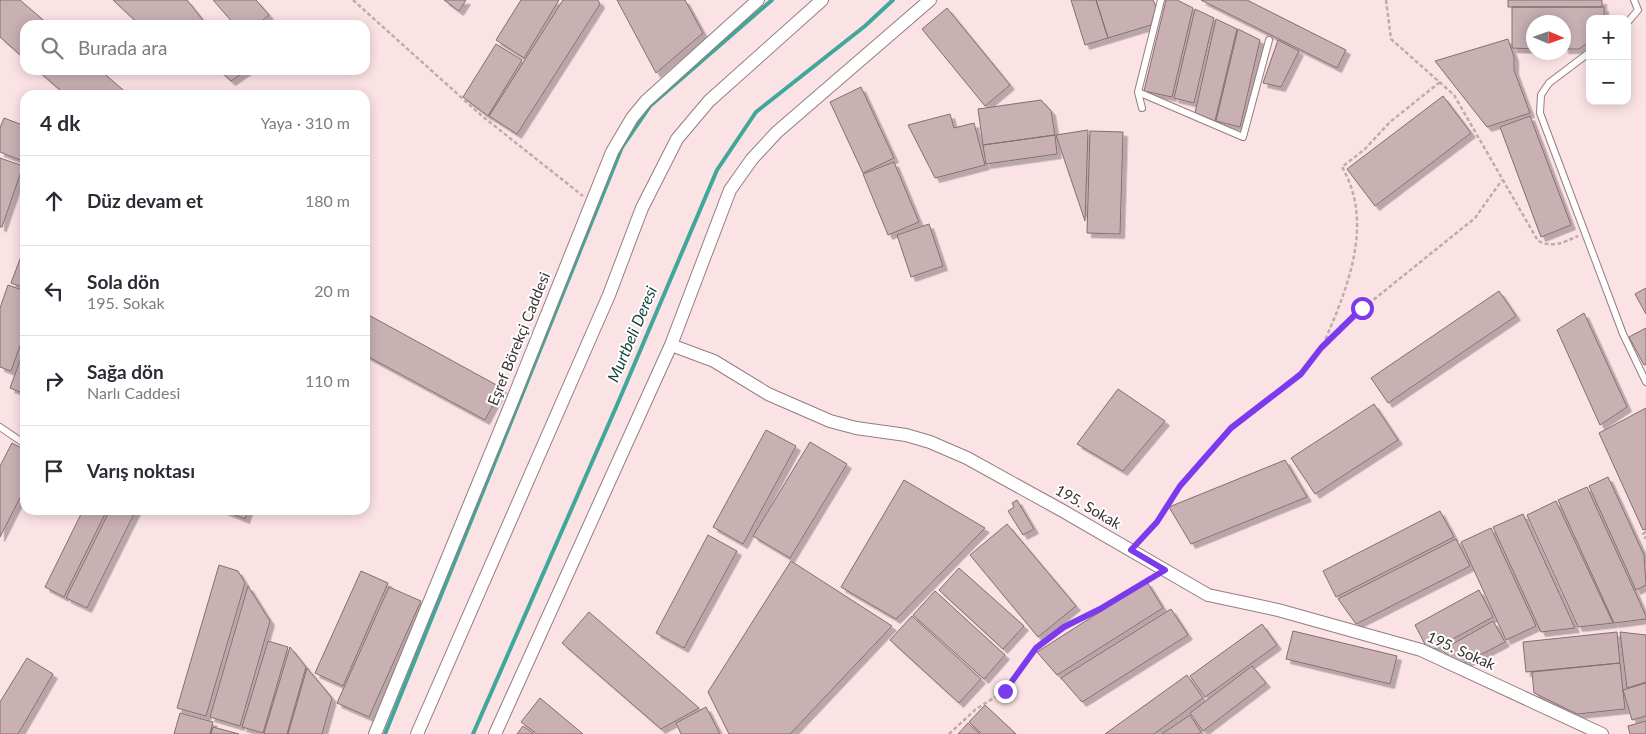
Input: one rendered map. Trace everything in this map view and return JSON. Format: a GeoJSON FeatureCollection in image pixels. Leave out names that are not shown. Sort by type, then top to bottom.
{"type":"FeatureCollection","features":[{"type":"Feature","properties":{"kind":"street","name":"Eşref Börekçi Caddesi"},"geometry":{"type":"LineString","coordinates":[[374,734],[612,152],[632,118],[666,80],[758,0]]}},
{"type":"Feature","properties":{"kind":"street"},"geometry":{"type":"LineString","coordinates":[[418,734],[609,295],[642,208],[677,139],[709,101],[822,0]]}},
{"type":"Feature","properties":{"kind":"street"},"geometry":{"type":"LineString","coordinates":[[495,734],[671,345],[730,190],[752,159],[777,132],[930,0]]}},
{"type":"Feature","properties":{"kind":"street","name":"195. Sokak"},"geometry":{"type":"LineString","coordinates":[[671,345],[714,361],[768,394],[830,420],[856,428],[906,435],[940,446],[975,462],[1208,595],[1278,610],[1421,650],[1602,734]]}},
{"type":"Feature","properties":{"kind":"lane"},"geometry":{"type":"LineString","coordinates":[[1142,108],[1138,92],[1161,0]]}},
{"type":"Feature","properties":{"kind":"lane"},"geometry":{"type":"LineString","coordinates":[[1631,18],[1638,10],[1634,0]]}},
{"type":"Feature","properties":{"kind":"lane"},"geometry":{"type":"LineString","coordinates":[[1138,92],[1243,137],[1269,40]]}},
{"type":"Feature","properties":{"kind":"lane"},"geometry":{"type":"LineString","coordinates":[[1586,55],[1549,83],[1541,95],[1540,113],[1563,179],[1586,232],[1623,334],[1646,382]]}},
{"type":"Feature","properties":{"kind":"lane"},"geometry":{"type":"LineString","coordinates":[[0,427],[20,441]]}},
{"type":"Feature","properties":{"kind":"path"},"geometry":{"type":"LineString","coordinates":[[352,0],[475,110],[592,204]]}},
{"type":"Feature","properties":{"kind":"path"},"geometry":{"type":"LineString","coordinates":[[1386,0],[1391,40],[1454,96],[1538,241],[1558,246],[1586,232]]}},
{"type":"Feature","properties":{"kind":"path"},"geometry":{"type":"LineString","coordinates":[[1321,348],[1353,263],[1358,216],[1352,184],[1342,167],[1365,149],[1390,122],[1440,82]]}},
{"type":"Feature","properties":{"kind":"path"},"geometry":{"type":"LineString","coordinates":[[1131,550],[1157,522],[1180,486],[1231,428],[1301,374],[1321,348],[1362,308],[1475,218],[1502,180]]}},
{"type":"Feature","properties":{"kind":"path"},"geometry":{"type":"LineString","coordinates":[[1646,532],[1643,534],[1646,539]]}},
{"type":"Feature","properties":{"kind":"path"},"geometry":{"type":"LineString","coordinates":[[949,734],[976,709],[1005,691],[1036,648],[1064,627],[1100,609],[1165,570]]}},
{"type":"Feature","properties":{"kind":"building"},"geometry":{"type":"Polygon","coordinates":[[[0,0],[20,0],[43,20],[20,20],[20,55],[0,37],[0,0]]]}},
{"type":"Feature","properties":{"kind":"building"},"geometry":{"type":"Polygon","coordinates":[[[113,0],[187,0],[203,20],[135,20],[113,0]]]}},
{"type":"Feature","properties":{"kind":"building"},"geometry":{"type":"Polygon","coordinates":[[[213,0],[256,0],[269,15],[263,20],[231,20],[213,0]]]}},
{"type":"Feature","properties":{"kind":"building"},"geometry":{"type":"Polygon","coordinates":[[[444,0],[466,0],[459,11],[444,0]]]}},
{"type":"Feature","properties":{"kind":"building"},"geometry":{"type":"Polygon","coordinates":[[[521,0],[559,0],[524,58],[496,40],[521,0]]]}},
{"type":"Feature","properties":{"kind":"building"},"geometry":{"type":"Polygon","coordinates":[[[563,0],[598,0],[600,4],[517,134],[489,116],[563,0]]]}},
{"type":"Feature","properties":{"kind":"building"},"geometry":{"type":"Polygon","coordinates":[[[617,0],[685,0],[703,33],[656,73],[617,0]]]}},
{"type":"Feature","properties":{"kind":"building"},"geometry":{"type":"Polygon","coordinates":[[[1071,0],[1096,0],[1108,38],[1085,45],[1071,0]]]}},
{"type":"Feature","properties":{"kind":"building"},"geometry":{"type":"Polygon","coordinates":[[[1096,0],[1153,0],[1156,7],[1151,25],[1108,38],[1096,0]]]}},
{"type":"Feature","properties":{"kind":"building"},"geometry":{"type":"Polygon","coordinates":[[[1166,0],[1177,0],[1193,8],[1172,97],[1144,91],[1166,0]]]}},
{"type":"Feature","properties":{"kind":"building"},"geometry":{"type":"Polygon","coordinates":[[[1201,0],[1247,0],[1346,50],[1337,68],[1201,0]]]}},
{"type":"Feature","properties":{"kind":"building"},"geometry":{"type":"Polygon","coordinates":[[[1508,0],[1602,0],[1602,7],[1508,7],[1508,0]]]}},
{"type":"Feature","properties":{"kind":"building"},"geometry":{"type":"Polygon","coordinates":[[[1512,7],[1604,7],[1604,15],[1586,15],[1586,44],[1579,49],[1571,49],[1571,15],[1526,15],[1526,49],[1512,48],[1512,7]]]}},
{"type":"Feature","properties":{"kind":"building"},"geometry":{"type":"Polygon","coordinates":[[[947,8],[1010,85],[985,106],[922,29],[947,8]]]}},
{"type":"Feature","properties":{"kind":"building"},"geometry":{"type":"Polygon","coordinates":[[[1195,9],[1214,18],[1194,103],[1174,98],[1195,9]]]}},
{"type":"Feature","properties":{"kind":"building"},"geometry":{"type":"Polygon","coordinates":[[[1216,19],[1237,29],[1215,121],[1195,113],[1216,19]]]}},
{"type":"Feature","properties":{"kind":"building"},"geometry":{"type":"Polygon","coordinates":[[[1238,29],[1260,40],[1240,127],[1216,121],[1238,29]]]}},
{"type":"Feature","properties":{"kind":"building"},"geometry":{"type":"Polygon","coordinates":[[[1508,39],[1514,57],[1514,70],[1530,113],[1487,127],[1435,61],[1508,39]]]}},
{"type":"Feature","properties":{"kind":"building"},"geometry":{"type":"Polygon","coordinates":[[[1278,40],[1299,51],[1281,87],[1263,83],[1278,40]]]}},
{"type":"Feature","properties":{"kind":"building"},"geometry":{"type":"Polygon","coordinates":[[[496,44],[522,60],[488,116],[463,97],[496,44]]]}},
{"type":"Feature","properties":{"kind":"building"},"geometry":{"type":"Polygon","coordinates":[[[43,75],[106,75],[123,90],[60,90],[43,75]]]}},
{"type":"Feature","properties":{"kind":"building"},"geometry":{"type":"Polygon","coordinates":[[[224,75],[240,75],[231,81],[224,75]]]}},
{"type":"Feature","properties":{"kind":"building"},"geometry":{"type":"Polygon","coordinates":[[[861,87],[894,158],[863,173],[830,102],[861,87]]]}},
{"type":"Feature","properties":{"kind":"building"},"geometry":{"type":"Polygon","coordinates":[[[1443,96],[1471,133],[1375,206],[1347,169],[1443,96]]]}},
{"type":"Feature","properties":{"kind":"building"},"geometry":{"type":"Polygon","coordinates":[[[1041,100],[1051,111],[1055,135],[983,145],[978,109],[1041,100]]]}},
{"type":"Feature","properties":{"kind":"building"},"geometry":{"type":"Polygon","coordinates":[[[950,114],[954,128],[974,123],[985,165],[935,178],[908,125],[950,114]]]}},
{"type":"Feature","properties":{"kind":"building"},"geometry":{"type":"Polygon","coordinates":[[[1530,116],[1571,225],[1541,237],[1500,127],[1530,116]]]}},
{"type":"Feature","properties":{"kind":"building"},"geometry":{"type":"Polygon","coordinates":[[[4,118],[20,124],[20,160],[0,152],[0,128],[4,118]]]}},
{"type":"Feature","properties":{"kind":"building"},"geometry":{"type":"Polygon","coordinates":[[[1088,130],[1085,221],[1056,135],[1088,130]]]}},
{"type":"Feature","properties":{"kind":"building"},"geometry":{"type":"Polygon","coordinates":[[[1090,131],[1123,132],[1120,234],[1087,233],[1090,131]]]}},
{"type":"Feature","properties":{"kind":"building"},"geometry":{"type":"Polygon","coordinates":[[[1055,135],[1057,154],[986,164],[983,145],[1055,135]]]}},
{"type":"Feature","properties":{"kind":"building"},"geometry":{"type":"Polygon","coordinates":[[[0,158],[20,165],[20,175],[2,227],[0,227],[0,158]]]}},
{"type":"Feature","properties":{"kind":"building"},"geometry":{"type":"Polygon","coordinates":[[[894,162],[919,222],[888,235],[863,174],[894,162]]]}},
{"type":"Feature","properties":{"kind":"building"},"geometry":{"type":"Polygon","coordinates":[[[929,224],[943,266],[911,277],[897,235],[929,224]]]}},
{"type":"Feature","properties":{"kind":"building"},"geometry":{"type":"Polygon","coordinates":[[[20,259],[20,286],[11,283],[20,259]]]}},
{"type":"Feature","properties":{"kind":"building"},"geometry":{"type":"Polygon","coordinates":[[[8,285],[20,289],[20,346],[11,371],[0,367],[0,308],[8,285]]]}},
{"type":"Feature","properties":{"kind":"building"},"geometry":{"type":"Polygon","coordinates":[[[1646,288],[1646,314],[1635,294],[1646,288]]]}},
{"type":"Feature","properties":{"kind":"building"},"geometry":{"type":"Polygon","coordinates":[[[1499,291],[1516,316],[1388,403],[1371,378],[1499,291]]]}},
{"type":"Feature","properties":{"kind":"building"},"geometry":{"type":"Polygon","coordinates":[[[1584,313],[1627,407],[1600,425],[1557,330],[1584,313]]]}},
{"type":"Feature","properties":{"kind":"building"},"geometry":{"type":"Polygon","coordinates":[[[370,316],[502,388],[485,420],[370,358],[370,316]]]}},
{"type":"Feature","properties":{"kind":"building"},"geometry":{"type":"Polygon","coordinates":[[[1646,328],[1646,364],[1644,365],[1629,337],[1646,328]]]}},
{"type":"Feature","properties":{"kind":"building"},"geometry":{"type":"Polygon","coordinates":[[[20,361],[20,392],[10,388],[20,361]]]}},
{"type":"Feature","properties":{"kind":"building"},"geometry":{"type":"Polygon","coordinates":[[[1118,389],[1165,421],[1123,471],[1077,444],[1118,389]]]}},
{"type":"Feature","properties":{"kind":"building"},"geometry":{"type":"Polygon","coordinates":[[[1374,404],[1398,440],[1315,494],[1291,458],[1374,404]]]}},
{"type":"Feature","properties":{"kind":"building"},"geometry":{"type":"Polygon","coordinates":[[[1646,408],[1646,529],[1643,530],[1599,433],[1646,408]]]}},
{"type":"Feature","properties":{"kind":"building"},"geometry":{"type":"Polygon","coordinates":[[[766,430],[796,446],[743,544],[713,527],[766,430]]]}},
{"type":"Feature","properties":{"kind":"building"},"geometry":{"type":"Polygon","coordinates":[[[810,442],[847,464],[790,558],[753,536],[810,442]]]}},
{"type":"Feature","properties":{"kind":"building"},"geometry":{"type":"Polygon","coordinates":[[[12,443],[20,447],[20,498],[0,537],[0,466],[12,443]]]}},
{"type":"Feature","properties":{"kind":"building"},"geometry":{"type":"Polygon","coordinates":[[[1285,460],[1307,497],[1191,544],[1169,507],[1285,460]]]}},
{"type":"Feature","properties":{"kind":"building"},"geometry":{"type":"Polygon","coordinates":[[[1608,477],[1644,555],[1646,585],[1636,590],[1589,486],[1608,477]]]}},
{"type":"Feature","properties":{"kind":"building"},"geometry":{"type":"Polygon","coordinates":[[[904,480],[985,528],[896,619],[841,587],[904,480]]]}},
{"type":"Feature","properties":{"kind":"building"},"geometry":{"type":"Polygon","coordinates":[[[1587,487],[1646,619],[1614,623],[1558,500],[1587,487]]]}},
{"type":"Feature","properties":{"kind":"building"},"geometry":{"type":"Polygon","coordinates":[[[1017,500],[1034,529],[1023,535],[1008,511],[1014,507],[1012,503],[1017,500]]]}},
{"type":"Feature","properties":{"kind":"building"},"geometry":{"type":"Polygon","coordinates":[[[1556,501],[1613,623],[1578,627],[1527,515],[1556,501]]]}},
{"type":"Feature","properties":{"kind":"building"},"geometry":{"type":"Polygon","coordinates":[[[1440,511],[1454,537],[1336,597],[1323,571],[1440,511]]]}},
{"type":"Feature","properties":{"kind":"building"},"geometry":{"type":"Polygon","coordinates":[[[1523,514],[1575,628],[1541,632],[1493,527],[1523,514]]]}},
{"type":"Feature","properties":{"kind":"building"},"geometry":{"type":"Polygon","coordinates":[[[81,515],[105,515],[64,597],[45,587],[81,515]]]}},
{"type":"Feature","properties":{"kind":"building"},"geometry":{"type":"Polygon","coordinates":[[[108,515],[134,515],[87,608],[66,598],[108,515]]]}},
{"type":"Feature","properties":{"kind":"building"},"geometry":{"type":"Polygon","coordinates":[[[235,515],[246,515],[245,519],[235,515]]]}},
{"type":"Feature","properties":{"kind":"building"},"geometry":{"type":"Polygon","coordinates":[[[1007,524],[1076,606],[1038,637],[970,555],[1007,524]]]}},
{"type":"Feature","properties":{"kind":"building"},"geometry":{"type":"Polygon","coordinates":[[[1491,528],[1536,626],[1506,640],[1461,542],[1491,528]]]}},
{"type":"Feature","properties":{"kind":"building"},"geometry":{"type":"Polygon","coordinates":[[[708,535],[737,551],[684,648],[656,633],[708,535]]]}},
{"type":"Feature","properties":{"kind":"building"},"geometry":{"type":"Polygon","coordinates":[[[1456,539],[1470,566],[1356,624],[1338,599],[1456,539]]]}},
{"type":"Feature","properties":{"kind":"building"},"geometry":{"type":"Polygon","coordinates":[[[791,561],[892,626],[790,734],[729,734],[708,692],[791,561]]]}},
{"type":"Feature","properties":{"kind":"building"},"geometry":{"type":"Polygon","coordinates":[[[219,565],[238,571],[245,583],[206,716],[177,708],[219,565]]]}},
{"type":"Feature","properties":{"kind":"building"},"geometry":{"type":"Polygon","coordinates":[[[959,568],[1024,626],[1003,649],[939,590],[959,568]]]}},
{"type":"Feature","properties":{"kind":"building"},"geometry":{"type":"Polygon","coordinates":[[[361,571],[388,583],[343,686],[315,673],[361,571]]]}},
{"type":"Feature","properties":{"kind":"building"},"geometry":{"type":"Polygon","coordinates":[[[1147,582],[1163,608],[1057,675],[1037,652],[1147,582]]]}},
{"type":"Feature","properties":{"kind":"building"},"geometry":{"type":"Polygon","coordinates":[[[248,586],[270,621],[240,726],[210,717],[248,586]]]}},
{"type":"Feature","properties":{"kind":"building"},"geometry":{"type":"Polygon","coordinates":[[[389,587],[421,601],[369,717],[337,703],[389,587]]]}},
{"type":"Feature","properties":{"kind":"building"},"geometry":{"type":"Polygon","coordinates":[[[1479,590],[1493,617],[1429,652],[1415,625],[1479,590]]]}},
{"type":"Feature","properties":{"kind":"building"},"geometry":{"type":"Polygon","coordinates":[[[935,591],[1005,655],[984,679],[913,615],[935,591]]]}},
{"type":"Feature","properties":{"kind":"building"},"geometry":{"type":"Polygon","coordinates":[[[1171,609],[1188,635],[1082,702],[1061,678],[1171,609]]]}},
{"type":"Feature","properties":{"kind":"building"},"geometry":{"type":"Polygon","coordinates":[[[589,612],[699,708],[661,729],[562,643],[589,612]]]}},
{"type":"Feature","properties":{"kind":"building"},"geometry":{"type":"Polygon","coordinates":[[[912,616],[981,679],[959,703],[890,640],[912,616]]]}},
{"type":"Feature","properties":{"kind":"building"},"geometry":{"type":"Polygon","coordinates":[[[1493,621],[1505,642],[1459,666],[1442,650],[1493,621]]]}},
{"type":"Feature","properties":{"kind":"building"},"geometry":{"type":"Polygon","coordinates":[[[1262,624],[1277,645],[1205,697],[1190,676],[1262,624]]]}},
{"type":"Feature","properties":{"kind":"building"},"geometry":{"type":"Polygon","coordinates":[[[1293,631],[1397,656],[1390,684],[1286,659],[1293,631]]]}},
{"type":"Feature","properties":{"kind":"building"},"geometry":{"type":"Polygon","coordinates":[[[1617,632],[1620,663],[1526,672],[1523,642],[1617,632]]]}},
{"type":"Feature","properties":{"kind":"building"},"geometry":{"type":"Polygon","coordinates":[[[1620,632],[1646,635],[1646,682],[1627,688],[1620,632]]]}},
{"type":"Feature","properties":{"kind":"building"},"geometry":{"type":"Polygon","coordinates":[[[268,641],[288,647],[263,733],[242,727],[268,641]]]}},
{"type":"Feature","properties":{"kind":"building"},"geometry":{"type":"Polygon","coordinates":[[[290,647],[306,667],[287,734],[266,734],[264,733],[290,647]]]}},
{"type":"Feature","properties":{"kind":"building"},"geometry":{"type":"Polygon","coordinates":[[[27,658],[53,674],[18,734],[0,734],[0,702],[27,658]]]}},
{"type":"Feature","properties":{"kind":"building"},"geometry":{"type":"Polygon","coordinates":[[[1620,663],[1625,709],[1577,714],[1534,693],[1532,672],[1620,663]]]}},
{"type":"Feature","properties":{"kind":"building"},"geometry":{"type":"Polygon","coordinates":[[[1252,666],[1266,683],[1203,731],[1190,713],[1252,666]]]}},
{"type":"Feature","properties":{"kind":"building"},"geometry":{"type":"Polygon","coordinates":[[[307,668],[332,698],[322,734],[288,734],[307,668]]]}},
{"type":"Feature","properties":{"kind":"building"},"geometry":{"type":"Polygon","coordinates":[[[1187,675],[1203,698],[1154,734],[1105,734],[1187,675]]]}},
{"type":"Feature","properties":{"kind":"building"},"geometry":{"type":"Polygon","coordinates":[[[1646,683],[1646,716],[1632,720],[1623,690],[1646,683]]]}},
{"type":"Feature","properties":{"kind":"building"},"geometry":{"type":"Polygon","coordinates":[[[540,698],[583,734],[537,734],[521,722],[540,698]]]}},
{"type":"Feature","properties":{"kind":"building"},"geometry":{"type":"Polygon","coordinates":[[[985,705],[1016,734],[982,734],[969,722],[985,705]]]}},
{"type":"Feature","properties":{"kind":"building"},"geometry":{"type":"Polygon","coordinates":[[[706,707],[720,734],[681,734],[676,723],[706,707]]]}},
{"type":"Feature","properties":{"kind":"building"},"geometry":{"type":"Polygon","coordinates":[[[180,713],[213,722],[210,734],[174,734],[180,713]]]}},
{"type":"Feature","properties":{"kind":"building"},"geometry":{"type":"Polygon","coordinates":[[[1190,715],[1201,732],[1198,734],[1162,734],[1190,715]]]}},
{"type":"Feature","properties":{"kind":"building"},"geometry":{"type":"Polygon","coordinates":[[[1646,721],[1646,734],[1630,734],[1628,726],[1646,721]]]}},
{"type":"Feature","properties":{"kind":"building"},"geometry":{"type":"Polygon","coordinates":[[[968,723],[980,734],[958,734],[968,723]]]}},
{"type":"Feature","properties":{"kind":"building"},"geometry":{"type":"Polygon","coordinates":[[[523,726],[534,734],[517,734],[523,726]]]}},
{"type":"Feature","properties":{"kind":"building"},"geometry":{"type":"Polygon","coordinates":[[[213,727],[239,734],[211,734],[213,727]]]}},
{"type":"Feature","properties":{"kind":"waterway"},"geometry":{"type":"LineString","coordinates":[[385,734],[622,147],[650,106],[772,0]]}},
{"type":"Feature","properties":{"kind":"waterway","name":"Murtbeli Deresi"},"geometry":{"type":"LineString","coordinates":[[473,734],[617,405],[717,170],[756,112],[865,26],[893,0]]}},
{"type":"Feature","properties":{"kind":"route"},"geometry":{"type":"LineString","coordinates":[[1005,691],[1036,648],[1064,627],[1100,609],[1165,570],[1131,550],[1157,522],[1180,486],[1231,428],[1264,400],[1301,374],[1321,348],[1362,308]]}}]}
